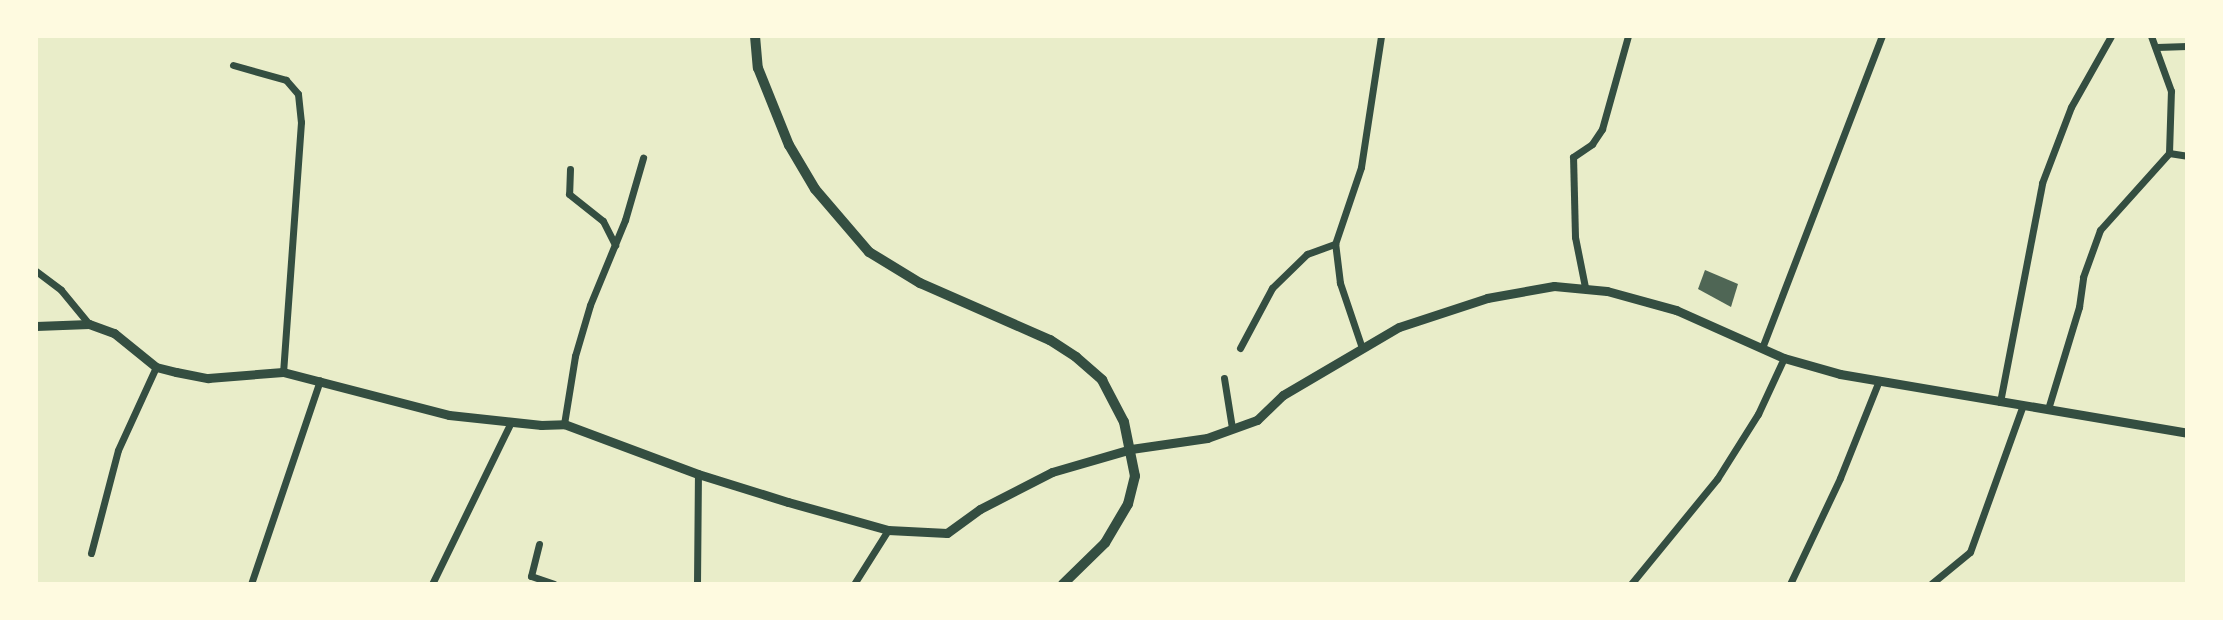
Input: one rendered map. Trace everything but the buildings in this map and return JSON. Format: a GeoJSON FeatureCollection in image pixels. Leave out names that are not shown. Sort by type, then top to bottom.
{"type":"FeatureCollection","features":[{"type":"Feature","properties":{"kind":"main road"},"geometry":{"type":"LineString","coordinates":[[755,36],[758,68],[776,117],[815,189],[869,252],[893,269],[1050,340],[1102,380],[1124,422],[1135,476],[1128,504],[1105,543],[1063,584]]}},
{"type":"Feature","properties":{"kind":"street"},"geometry":{"type":"LineString","coordinates":[[1362,348],[1340,283],[1335,244],[1361,167],[1381,36]]}},
{"type":"Feature","properties":{"kind":"street"},"geometry":{"type":"LineString","coordinates":[[1585,287],[1575,237],[1573,157],[1592,144],[1602,129],[1628,36]]}},
{"type":"Feature","properties":{"kind":"street"},"geometry":{"type":"LineString","coordinates":[[1762,348],[1882,36]]}},
{"type":"Feature","properties":{"kind":"street"},"geometry":{"type":"LineString","coordinates":[[2000,402],[2042,183],[2071,107],[2111,36]]}},
{"type":"Feature","properties":{"kind":"street"},"geometry":{"type":"LineString","coordinates":[[2048,409],[2079,307],[2083,277],[2100,230],[2169,153],[2171,91],[2151,36]]}},
{"type":"Feature","properties":{"kind":"street"},"geometry":{"type":"LineString","coordinates":[[2157,47],[2187,46]]}},
{"type":"Feature","properties":{"kind":"street"},"geometry":{"type":"LineString","coordinates":[[233,65],[286,80],[298,94],[301,122],[283,372]]}},
{"type":"Feature","properties":{"kind":"street"},"geometry":{"type":"LineString","coordinates":[[2169,153],[2187,156]]}},
{"type":"Feature","properties":{"kind":"street"},"geometry":{"type":"LineString","coordinates":[[564,424],[575,356],[643,158]]}},
{"type":"Feature","properties":{"kind":"street"},"geometry":{"type":"LineString","coordinates":[[570,169],[569,194],[603,221],[615,245]]}},
{"type":"Feature","properties":{"kind":"street"},"geometry":{"type":"LineString","coordinates":[[1240,348],[1272,288],[1307,254],[1335,244]]}},
{"type":"Feature","properties":{"kind":"street"},"geometry":{"type":"LineString","coordinates":[[36,271],[61,290],[89,324]]}},
{"type":"Feature","properties":{"kind":"street"},"geometry":{"type":"LineString","coordinates":[[36,326],[89,324],[114,333],[156,367],[208,378],[283,372],[449,415],[564,424],[698,474],[888,530],[947,533],[980,509],[1052,472],[1131,449],[1207,438],[1257,420],[1283,395],[1399,327],[1487,298],[1554,286],[1585,287],[1676,310],[1784,358],[1878,383],[2187,433]]}},
{"type":"Feature","properties":{"kind":"street"},"geometry":{"type":"LineString","coordinates":[[1631,584],[1717,479],[1758,414],[1784,358]]}},
{"type":"Feature","properties":{"kind":"street"},"geometry":{"type":"LineString","coordinates":[[91,553],[118,450],[156,367]]}},
{"type":"Feature","properties":{"kind":"street"},"geometry":{"type":"LineString","coordinates":[[1224,378],[1232,428]]}},
{"type":"Feature","properties":{"kind":"street"},"geometry":{"type":"LineString","coordinates":[[251,584],[320,380]]}},
{"type":"Feature","properties":{"kind":"street"},"geometry":{"type":"LineString","coordinates":[[1790,584],[1840,478],[1878,383]]}},
{"type":"Feature","properties":{"kind":"street"},"geometry":{"type":"LineString","coordinates":[[1931,584],[1970,552],[2023,405]]}},
{"type":"Feature","properties":{"kind":"street"},"geometry":{"type":"LineString","coordinates":[[432,584],[511,422]]}},
{"type":"Feature","properties":{"kind":"street"},"geometry":{"type":"LineString","coordinates":[[697,584],[698,474]]}},
{"type":"Feature","properties":{"kind":"street"},"geometry":{"type":"LineString","coordinates":[[854,584],[888,530]]}},
{"type":"Feature","properties":{"kind":"street"},"geometry":{"type":"LineString","coordinates":[[539,544],[531,576],[554,584]]}}]}
